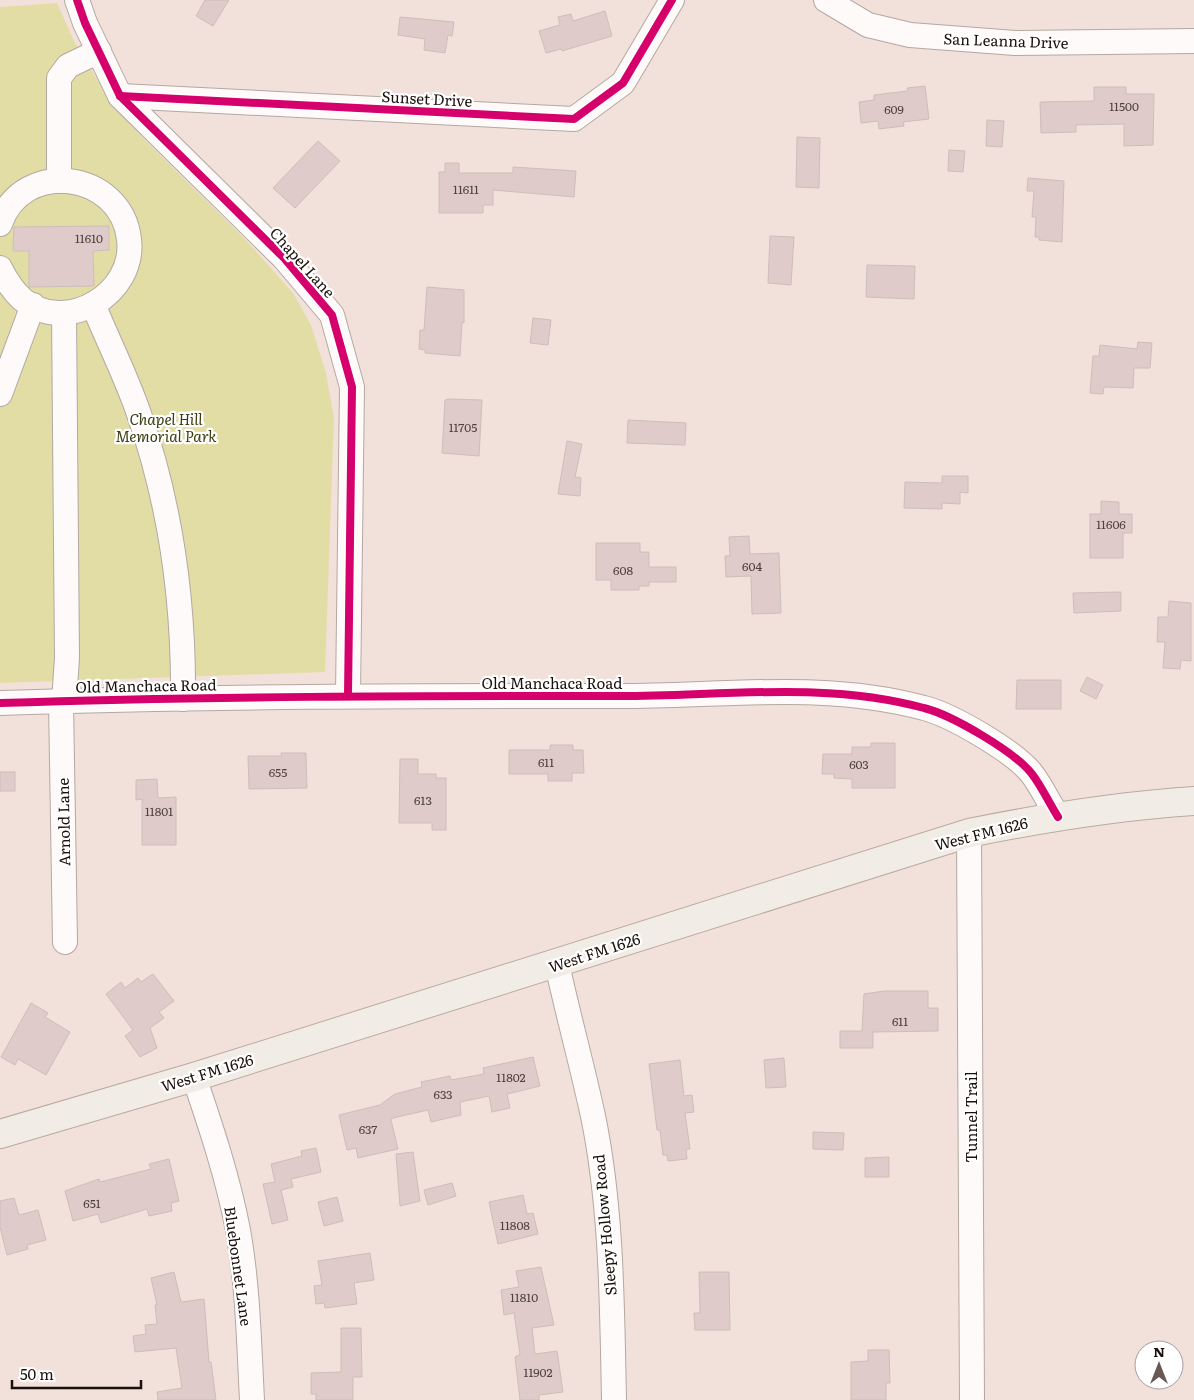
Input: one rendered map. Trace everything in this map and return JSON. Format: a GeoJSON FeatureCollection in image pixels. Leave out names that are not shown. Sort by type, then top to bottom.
{"type":"FeatureCollection","features":[{"type":"Feature","properties":{"kind":"main road","name":"West FM 1626"},"geometry":{"type":"LineString","coordinates":[[0,1134],[194,1077],[968,833],[1130,806],[1194,801]]}},
{"type":"Feature","properties":{"kind":"street","name":"Chapel Lane"},"geometry":{"type":"LineString","coordinates":[[77,0],[120,96],[284,258],[332,315],[352,387],[348,695]]}},
{"type":"Feature","properties":{"kind":"street","name":"Sunset Drive"},"geometry":{"type":"LineString","coordinates":[[120,96],[574,119],[623,83],[672,0]]}},
{"type":"Feature","properties":{"kind":"street","name":"San Leanna Drive"},"geometry":{"type":"LineString","coordinates":[[826,0],[868,25],[910,35],[1015,43],[1192,43]]}},
{"type":"Feature","properties":{"kind":"street"},"geometry":{"type":"LineString","coordinates":[[59,181],[59,78],[68,66],[99,51]]}},
{"type":"Feature","properties":{"kind":"street"},"geometry":{"type":"LineString","coordinates":[[0,224],[12,203],[29,189],[50,181],[72,180],[93,187],[110,200],[123,218],[129,239],[128,261],[120,281],[105,298],[86,308],[64,313],[42,310],[23,300],[8,284],[0,268]]}},
{"type":"Feature","properties":{"kind":"street"},"geometry":{"type":"LineString","coordinates":[[93,304],[138,411],[166,506],[182,617],[183,698]]}},
{"type":"Feature","properties":{"kind":"street"},"geometry":{"type":"LineString","coordinates":[[0,394],[33,305]]}},
{"type":"Feature","properties":{"kind":"street","name":"Arnold Lane"},"geometry":{"type":"LineString","coordinates":[[64,313],[67,658],[62,701],[65,942]]}},
{"type":"Feature","properties":{"kind":"street","name":"Old Manchaca Road"},"geometry":{"type":"LineString","coordinates":[[0,703],[348,695],[626,696],[774,692],[864,695],[926,708],[1009,752],[1031,772],[1058,817]]}},
{"type":"Feature","properties":{"kind":"street","name":"Tunnel Trail"},"geometry":{"type":"LineString","coordinates":[[968,833],[972,1400]]}},
{"type":"Feature","properties":{"kind":"street","name":"Sleepy Hollow Road"},"geometry":{"type":"LineString","coordinates":[[557,964],[570,1028],[593,1116],[605,1195],[614,1400]]}},
{"type":"Feature","properties":{"kind":"street","name":"Bluebonnet Lane"},"geometry":{"type":"LineString","coordinates":[[194,1077],[219,1152],[238,1231],[248,1323],[252,1400]]}},
{"type":"Feature","properties":{"kind":"green space","name":"Chapel Hill Memorial Park"},"geometry":{"type":"Polygon","coordinates":[[[57,3],[74,41],[107,96],[143,138],[246,240],[293,293],[311,325],[326,373],[334,418],[325,672],[0,683],[0,7],[57,3]]]}},
{"type":"Feature","properties":{"kind":"building"},"geometry":{"type":"Polygon","coordinates":[[[205,0],[229,0],[213,26],[196,16],[205,0]]]}},
{"type":"Feature","properties":{"kind":"building"},"geometry":{"type":"Polygon","coordinates":[[[605,11],[612,36],[562,51],[561,49],[546,53],[539,31],[560,25],[558,17],[571,14],[573,21],[605,11]]]}},
{"type":"Feature","properties":{"kind":"building"},"geometry":{"type":"Polygon","coordinates":[[[400,17],[454,22],[452,36],[448,35],[445,53],[424,50],[425,39],[398,35],[400,17]]]}},
{"type":"Feature","properties":{"kind":"building"},"geometry":{"type":"Polygon","coordinates":[[[925,86],[929,119],[903,122],[904,126],[879,129],[878,121],[861,123],[859,102],[874,100],[874,95],[908,91],[907,88],[925,86]]]}},
{"type":"Feature","properties":{"kind":"building"},"geometry":{"type":"Polygon","coordinates":[[[1094,87],[1126,87],[1126,94],[1154,94],[1153,145],[1124,146],[1124,124],[1076,125],[1076,132],[1041,133],[1040,102],[1094,101],[1094,87]]]}},
{"type":"Feature","properties":{"kind":"building"},"geometry":{"type":"Polygon","coordinates":[[[987,120],[1004,121],[1002,147],[986,146],[987,120]]]}},
{"type":"Feature","properties":{"kind":"building"},"geometry":{"type":"Polygon","coordinates":[[[797,137],[820,138],[819,188],[796,187],[797,137]]]}},
{"type":"Feature","properties":{"kind":"building"},"geometry":{"type":"Polygon","coordinates":[[[318,141],[340,161],[295,208],[273,188],[318,141]]]}},
{"type":"Feature","properties":{"kind":"building"},"geometry":{"type":"Polygon","coordinates":[[[949,150],[965,151],[963,172],[948,171],[949,150]]]}},
{"type":"Feature","properties":{"kind":"building"},"geometry":{"type":"Polygon","coordinates":[[[445,163],[459,163],[459,173],[513,173],[513,167],[576,171],[574,197],[493,190],[493,205],[483,205],[483,213],[439,213],[439,172],[445,172],[445,163]]]}},
{"type":"Feature","properties":{"kind":"building"},"geometry":{"type":"Polygon","coordinates":[[[1028,178],[1064,181],[1062,242],[1039,240],[1039,237],[1035,237],[1036,217],[1032,217],[1034,191],[1027,191],[1028,178]]]}},
{"type":"Feature","properties":{"kind":"building"},"geometry":{"type":"Polygon","coordinates":[[[109,226],[109,250],[93,251],[94,286],[29,287],[29,251],[13,251],[14,227],[109,226]]]}},
{"type":"Feature","properties":{"kind":"building"},"geometry":{"type":"Polygon","coordinates":[[[770,236],[794,237],[791,285],[768,283],[770,236]]]}},
{"type":"Feature","properties":{"kind":"building"},"geometry":{"type":"Polygon","coordinates":[[[867,265],[915,266],[914,299],[866,297],[867,265]]]}},
{"type":"Feature","properties":{"kind":"building"},"geometry":{"type":"Polygon","coordinates":[[[427,287],[464,290],[464,323],[462,322],[460,356],[425,353],[425,350],[419,349],[420,330],[424,330],[427,287]]]}},
{"type":"Feature","properties":{"kind":"building"},"geometry":{"type":"Polygon","coordinates":[[[533,318],[551,320],[548,345],[530,343],[533,318]]]}},
{"type":"Feature","properties":{"kind":"building"},"geometry":{"type":"Polygon","coordinates":[[[1138,342],[1152,343],[1150,368],[1134,368],[1133,388],[1104,387],[1103,394],[1090,393],[1093,356],[1099,356],[1100,345],[1137,349],[1138,342]]]}},
{"type":"Feature","properties":{"kind":"building"},"geometry":{"type":"Polygon","coordinates":[[[445,400],[482,400],[479,456],[442,453],[445,400]]]}},
{"type":"Feature","properties":{"kind":"building"},"geometry":{"type":"Polygon","coordinates":[[[628,420],[686,423],[685,445],[627,443],[628,420]]]}},
{"type":"Feature","properties":{"kind":"building"},"geometry":{"type":"Polygon","coordinates":[[[567,441],[582,444],[575,477],[581,478],[580,496],[558,494],[567,441]]]}},
{"type":"Feature","properties":{"kind":"building"},"geometry":{"type":"Polygon","coordinates":[[[942,476],[968,476],[968,493],[960,492],[960,504],[942,503],[942,509],[904,508],[905,482],[942,483],[942,476]]]}},
{"type":"Feature","properties":{"kind":"building"},"geometry":{"type":"Polygon","coordinates":[[[1101,501],[1119,502],[1119,514],[1132,514],[1132,533],[1123,533],[1123,558],[1090,558],[1090,514],[1101,514],[1101,501]]]}},
{"type":"Feature","properties":{"kind":"building"},"geometry":{"type":"Polygon","coordinates":[[[749,536],[750,554],[779,553],[781,613],[752,614],[751,576],[726,577],[725,556],[730,556],[729,537],[749,536]]]}},
{"type":"Feature","properties":{"kind":"building"},"geometry":{"type":"Polygon","coordinates":[[[596,543],[640,543],[640,552],[649,552],[649,567],[676,567],[676,582],[649,582],[649,586],[639,586],[639,590],[611,590],[611,580],[596,580],[596,543]]]}},
{"type":"Feature","properties":{"kind":"building"},"geometry":{"type":"Polygon","coordinates":[[[1121,592],[1121,611],[1074,613],[1073,593],[1121,592]]]}},
{"type":"Feature","properties":{"kind":"building"},"geometry":{"type":"Polygon","coordinates":[[[1169,601],[1191,603],[1191,661],[1181,660],[1180,669],[1163,668],[1165,642],[1157,642],[1158,617],[1168,617],[1169,601]]]}},
{"type":"Feature","properties":{"kind":"building"},"geometry":{"type":"Polygon","coordinates":[[[1087,677],[1103,685],[1096,699],[1080,691],[1087,677]]]}},
{"type":"Feature","properties":{"kind":"building"},"geometry":{"type":"Polygon","coordinates":[[[1017,680],[1061,680],[1061,709],[1016,709],[1017,680]]]}},
{"type":"Feature","properties":{"kind":"building"},"geometry":{"type":"Polygon","coordinates":[[[871,743],[895,743],[895,788],[852,788],[852,779],[834,778],[834,774],[822,774],[823,754],[852,754],[852,747],[871,747],[871,743]]]}},
{"type":"Feature","properties":{"kind":"building"},"geometry":{"type":"Polygon","coordinates":[[[550,745],[573,745],[573,750],[583,750],[584,773],[572,773],[572,781],[548,781],[548,774],[509,774],[509,750],[550,750],[550,745]]]}},
{"type":"Feature","properties":{"kind":"building"},"geometry":{"type":"Polygon","coordinates":[[[281,753],[306,753],[307,788],[249,789],[248,756],[282,756],[281,753]]]}},
{"type":"Feature","properties":{"kind":"building"},"geometry":{"type":"Polygon","coordinates":[[[400,759],[418,759],[418,774],[436,774],[436,778],[446,778],[446,830],[432,830],[432,823],[399,823],[400,759]]]}},
{"type":"Feature","properties":{"kind":"building"},"geometry":{"type":"Polygon","coordinates":[[[0,772],[15,772],[15,791],[0,791],[0,772]]]}},
{"type":"Feature","properties":{"kind":"building"},"geometry":{"type":"Polygon","coordinates":[[[157,779],[158,798],[176,797],[176,845],[142,845],[142,799],[136,800],[136,780],[157,779]]]}},
{"type":"Feature","properties":{"kind":"building"},"geometry":{"type":"Polygon","coordinates":[[[153,974],[174,1001],[159,1012],[164,1018],[150,1028],[157,1048],[140,1057],[125,1036],[133,1030],[106,994],[121,982],[125,988],[138,978],[141,982],[153,974]]]}},
{"type":"Feature","properties":{"kind":"building"},"geometry":{"type":"Polygon","coordinates":[[[884,991],[928,991],[928,1008],[938,1008],[938,1031],[873,1032],[873,1048],[840,1048],[840,1031],[862,1031],[864,994],[884,991]]]}},
{"type":"Feature","properties":{"kind":"building"},"geometry":{"type":"Polygon","coordinates":[[[31,1003],[48,1013],[45,1017],[70,1032],[46,1075],[18,1059],[15,1065],[1,1057],[31,1003]]]}},
{"type":"Feature","properties":{"kind":"building"},"geometry":{"type":"Polygon","coordinates":[[[533,1057],[540,1086],[507,1094],[510,1108],[492,1112],[489,1096],[460,1102],[461,1115],[431,1122],[428,1110],[393,1118],[391,1120],[398,1149],[358,1158],[356,1148],[347,1150],[339,1115],[380,1105],[395,1094],[422,1087],[421,1082],[450,1076],[451,1080],[484,1074],[483,1068],[533,1057]]]}},
{"type":"Feature","properties":{"kind":"building"},"geometry":{"type":"Polygon","coordinates":[[[784,1058],[786,1087],[766,1088],[764,1060],[784,1058]]]}},
{"type":"Feature","properties":{"kind":"building"},"geometry":{"type":"Polygon","coordinates":[[[680,1060],[684,1096],[692,1095],[694,1112],[685,1113],[690,1149],[686,1149],[687,1159],[668,1161],[667,1155],[663,1155],[660,1130],[657,1130],[649,1064],[680,1060]]]}},
{"type":"Feature","properties":{"kind":"building"},"geometry":{"type":"Polygon","coordinates":[[[813,1132],[844,1133],[843,1150],[813,1149],[813,1132]]]}},
{"type":"Feature","properties":{"kind":"building"},"geometry":{"type":"Polygon","coordinates":[[[316,1148],[321,1172],[291,1179],[293,1187],[281,1190],[288,1220],[272,1224],[263,1184],[275,1182],[271,1164],[302,1156],[301,1151],[316,1148]]]}},
{"type":"Feature","properties":{"kind":"building"},"geometry":{"type":"Polygon","coordinates":[[[413,1152],[420,1201],[400,1206],[396,1154],[413,1152]]]}},
{"type":"Feature","properties":{"kind":"building"},"geometry":{"type":"Polygon","coordinates":[[[889,1157],[889,1177],[865,1177],[865,1158],[889,1157]]]}},
{"type":"Feature","properties":{"kind":"building"},"geometry":{"type":"Polygon","coordinates":[[[169,1159],[179,1201],[171,1203],[172,1211],[149,1216],[147,1209],[101,1223],[98,1214],[73,1221],[65,1191],[99,1179],[100,1182],[151,1169],[149,1164],[169,1159]]]}},
{"type":"Feature","properties":{"kind":"building"},"geometry":{"type":"Polygon","coordinates":[[[452,1183],[456,1196],[428,1205],[424,1190],[452,1183]]]}},
{"type":"Feature","properties":{"kind":"building"},"geometry":{"type":"Polygon","coordinates":[[[523,1195],[527,1214],[533,1213],[538,1234],[498,1244],[489,1202],[523,1195]]]}},
{"type":"Feature","properties":{"kind":"building"},"geometry":{"type":"Polygon","coordinates":[[[337,1197],[343,1221],[324,1226],[318,1202],[337,1197]]]}},
{"type":"Feature","properties":{"kind":"building"},"geometry":{"type":"Polygon","coordinates":[[[14,1198],[19,1215],[38,1210],[46,1240],[27,1245],[28,1249],[7,1255],[0,1227],[0,1201],[14,1198]]]}},
{"type":"Feature","properties":{"kind":"building"},"geometry":{"type":"Polygon","coordinates":[[[370,1253],[374,1280],[354,1283],[357,1304],[325,1308],[324,1303],[316,1304],[314,1286],[322,1285],[318,1261],[370,1253]]]}},
{"type":"Feature","properties":{"kind":"building"},"geometry":{"type":"Polygon","coordinates":[[[541,1267],[554,1325],[532,1328],[535,1354],[557,1351],[563,1392],[539,1395],[539,1400],[520,1400],[515,1357],[520,1354],[514,1313],[504,1315],[501,1290],[519,1287],[516,1271],[541,1267]]]}},
{"type":"Feature","properties":{"kind":"building"},"geometry":{"type":"Polygon","coordinates":[[[174,1272],[181,1302],[204,1299],[209,1362],[211,1362],[216,1400],[158,1400],[157,1392],[182,1388],[176,1348],[135,1352],[133,1336],[146,1334],[145,1325],[157,1324],[155,1305],[157,1305],[151,1278],[174,1272]]]}},
{"type":"Feature","properties":{"kind":"building"},"geometry":{"type":"Polygon","coordinates":[[[699,1272],[729,1272],[730,1330],[695,1330],[694,1313],[700,1313],[699,1272]]]}},
{"type":"Feature","properties":{"kind":"building"},"geometry":{"type":"Polygon","coordinates":[[[341,1328],[361,1328],[362,1377],[353,1377],[353,1400],[316,1400],[316,1394],[311,1394],[311,1373],[341,1372],[341,1328]]]}},
{"type":"Feature","properties":{"kind":"building"},"geometry":{"type":"Polygon","coordinates":[[[868,1350],[889,1350],[890,1383],[886,1383],[886,1400],[851,1400],[851,1362],[868,1361],[868,1350]]]}},
{"type":"Feature","properties":{"kind":"cycle path"},"geometry":{"type":"LineString","coordinates":[[77,0],[85,23],[120,96],[284,258],[332,315],[352,387],[348,695]]}},
{"type":"Feature","properties":{"kind":"cycle path"},"geometry":{"type":"LineString","coordinates":[[120,96],[574,119],[623,83],[672,0]]}},
{"type":"Feature","properties":{"kind":"cycle path"},"geometry":{"type":"LineString","coordinates":[[0,703],[388,696],[621,696],[773,692],[849,695],[887,700],[924,708],[950,718],[982,735],[1024,765],[1039,784],[1058,817]]}}]}
